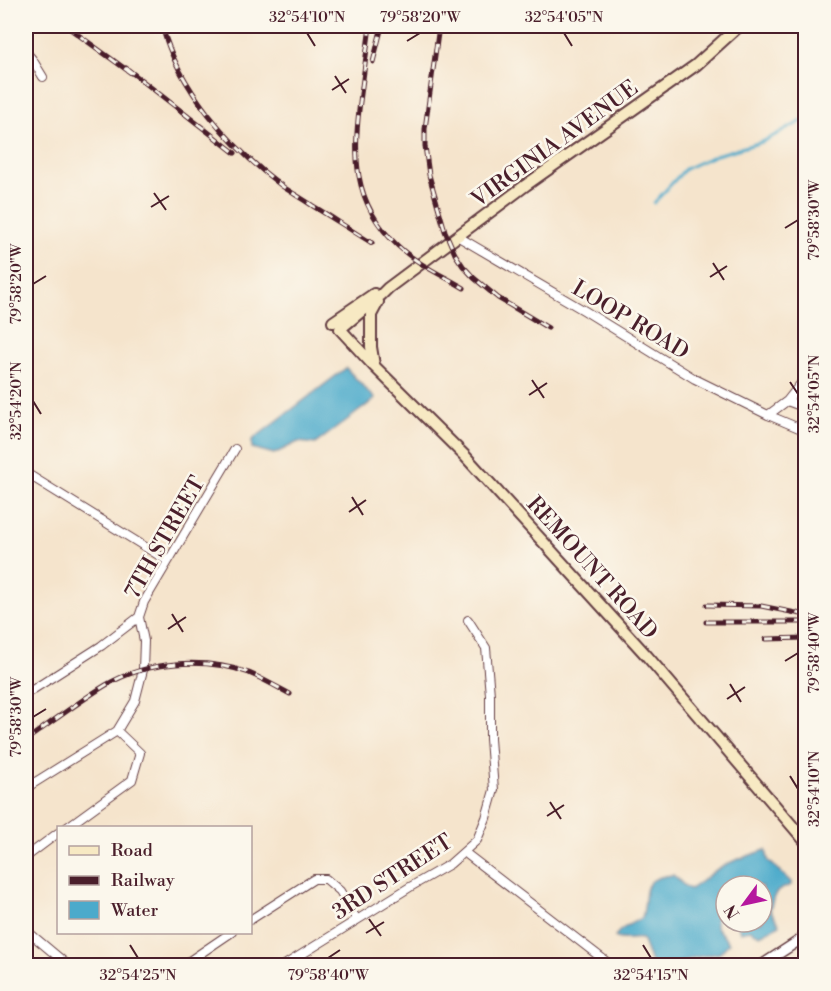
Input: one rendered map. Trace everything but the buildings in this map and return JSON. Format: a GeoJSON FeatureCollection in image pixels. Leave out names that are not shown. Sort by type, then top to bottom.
{"type":"FeatureCollection","features":[{"type":"Feature","properties":{"kind":"main road","name":"VIRGINIA AVENUE"},"geometry":{"type":"LineString","coordinates":[[336,325],[385,292],[526,185],[696,65],[739,26]]}},
{"type":"Feature","properties":{"kind":"main road"},"geometry":{"type":"LineString","coordinates":[[374,366],[371,347],[371,315],[385,292]]}},
{"type":"Feature","properties":{"kind":"main road","name":"REMOUNT ROAD"},"geometry":{"type":"LineString","coordinates":[[336,325],[465,456],[647,656],[806,842]]}},
{"type":"Feature","properties":{"kind":"street"},"geometry":{"type":"LineString","coordinates":[[26,52],[43,77]]}},
{"type":"Feature","properties":{"kind":"street","name":"LOOP ROAD"},"geometry":{"type":"LineString","coordinates":[[457,236],[695,379],[806,431]]}},
{"type":"Feature","properties":{"kind":"street"},"geometry":{"type":"LineString","coordinates":[[768,415],[788,401],[806,377]]}},
{"type":"Feature","properties":{"kind":"street"},"geometry":{"type":"LineString","coordinates":[[788,401],[806,408]]}},
{"type":"Feature","properties":{"kind":"street","name":"7TH STREET"},"geometry":{"type":"LineString","coordinates":[[26,694],[100,646],[139,617],[144,602],[235,449]]}},
{"type":"Feature","properties":{"kind":"street"},"geometry":{"type":"LineString","coordinates":[[26,473],[168,561]]}},
{"type":"Feature","properties":{"kind":"street"},"geometry":{"type":"LineString","coordinates":[[26,788],[117,731],[135,700],[143,670],[144,641],[139,617]]}},
{"type":"Feature","properties":{"kind":"street","name":"3RD STREET"},"geometry":{"type":"LineString","coordinates":[[283,966],[450,864],[477,840],[494,790],[486,648],[468,620]]}},
{"type":"Feature","properties":{"kind":"street"},"geometry":{"type":"LineString","coordinates":[[69,826],[132,780],[140,753],[117,731]]}},
{"type":"Feature","properties":{"kind":"street"},"geometry":{"type":"LineString","coordinates":[[26,857],[57,834]]}},
{"type":"Feature","properties":{"kind":"street"},"geometry":{"type":"LineString","coordinates":[[464,852],[612,966]]}},
{"type":"Feature","properties":{"kind":"street"},"geometry":{"type":"LineString","coordinates":[[252,919],[314,879],[326,879],[340,891],[357,920]]}},
{"type":"Feature","properties":{"kind":"street"},"geometry":{"type":"LineString","coordinates":[[26,930],[69,966]]}},
{"type":"Feature","properties":{"kind":"street"},"geometry":{"type":"LineString","coordinates":[[182,966],[230,934]]}},
{"type":"Feature","properties":{"kind":"street"},"geometry":{"type":"LineString","coordinates":[[760,966],[806,936]]}},
{"type":"Feature","properties":{"kind":"water"},"geometry":{"type":"Polygon","coordinates":[[[346,368],[375,399],[315,444],[298,442],[274,454],[252,448],[252,440],[346,368]]]}},
{"type":"Feature","properties":{"kind":"water"},"geometry":{"type":"Polygon","coordinates":[[[766,850],[768,860],[791,882],[791,885],[781,889],[774,897],[774,874],[714,874],[714,934],[722,934],[729,943],[720,953],[692,958],[674,965],[655,966],[651,962],[642,939],[615,937],[623,929],[642,918],[647,888],[654,879],[673,875],[690,889],[717,869],[766,850]]]}},
{"type":"Feature","properties":{"kind":"water"},"geometry":{"type":"Polygon","coordinates":[[[774,916],[780,925],[774,928],[774,916]]]}},
{"type":"Feature","properties":{"kind":"waterway"},"geometry":{"type":"LineString","coordinates":[[654,203],[685,169],[716,155],[762,142],[806,119]]}},
{"type":"Feature","properties":{"kind":"railway"},"geometry":{"type":"LineString","coordinates":[[66,26],[131,73]]}},
{"type":"Feature","properties":{"kind":"railway"},"geometry":{"type":"LineString","coordinates":[[162,26],[181,72],[194,94],[226,135],[282,186],[372,243]]}},
{"type":"Feature","properties":{"kind":"railway"},"geometry":{"type":"LineString","coordinates":[[370,26],[357,136],[359,176],[364,194],[371,212],[398,246],[421,264],[464,288]]}},
{"type":"Feature","properties":{"kind":"railway"},"geometry":{"type":"LineString","coordinates":[[373,62],[382,26]]}},
{"type":"Feature","properties":{"kind":"railway"},"geometry":{"type":"LineString","coordinates":[[439,26],[425,129],[425,146],[429,175],[445,231],[455,254],[474,278],[498,298],[548,328]]}},
{"type":"Feature","properties":{"kind":"railway"},"geometry":{"type":"LineString","coordinates":[[126,68],[235,153]]}},
{"type":"Feature","properties":{"kind":"railway"},"geometry":{"type":"LineString","coordinates":[[707,605],[761,606],[806,615]]}},
{"type":"Feature","properties":{"kind":"railway"},"geometry":{"type":"LineString","coordinates":[[706,622],[806,622]]}},
{"type":"Feature","properties":{"kind":"railway"},"geometry":{"type":"LineString","coordinates":[[766,639],[806,638]]}},
{"type":"Feature","properties":{"kind":"railway"},"geometry":{"type":"LineString","coordinates":[[26,740],[106,685],[122,677],[157,666],[195,663],[232,668],[254,675],[290,694]]}}]}
